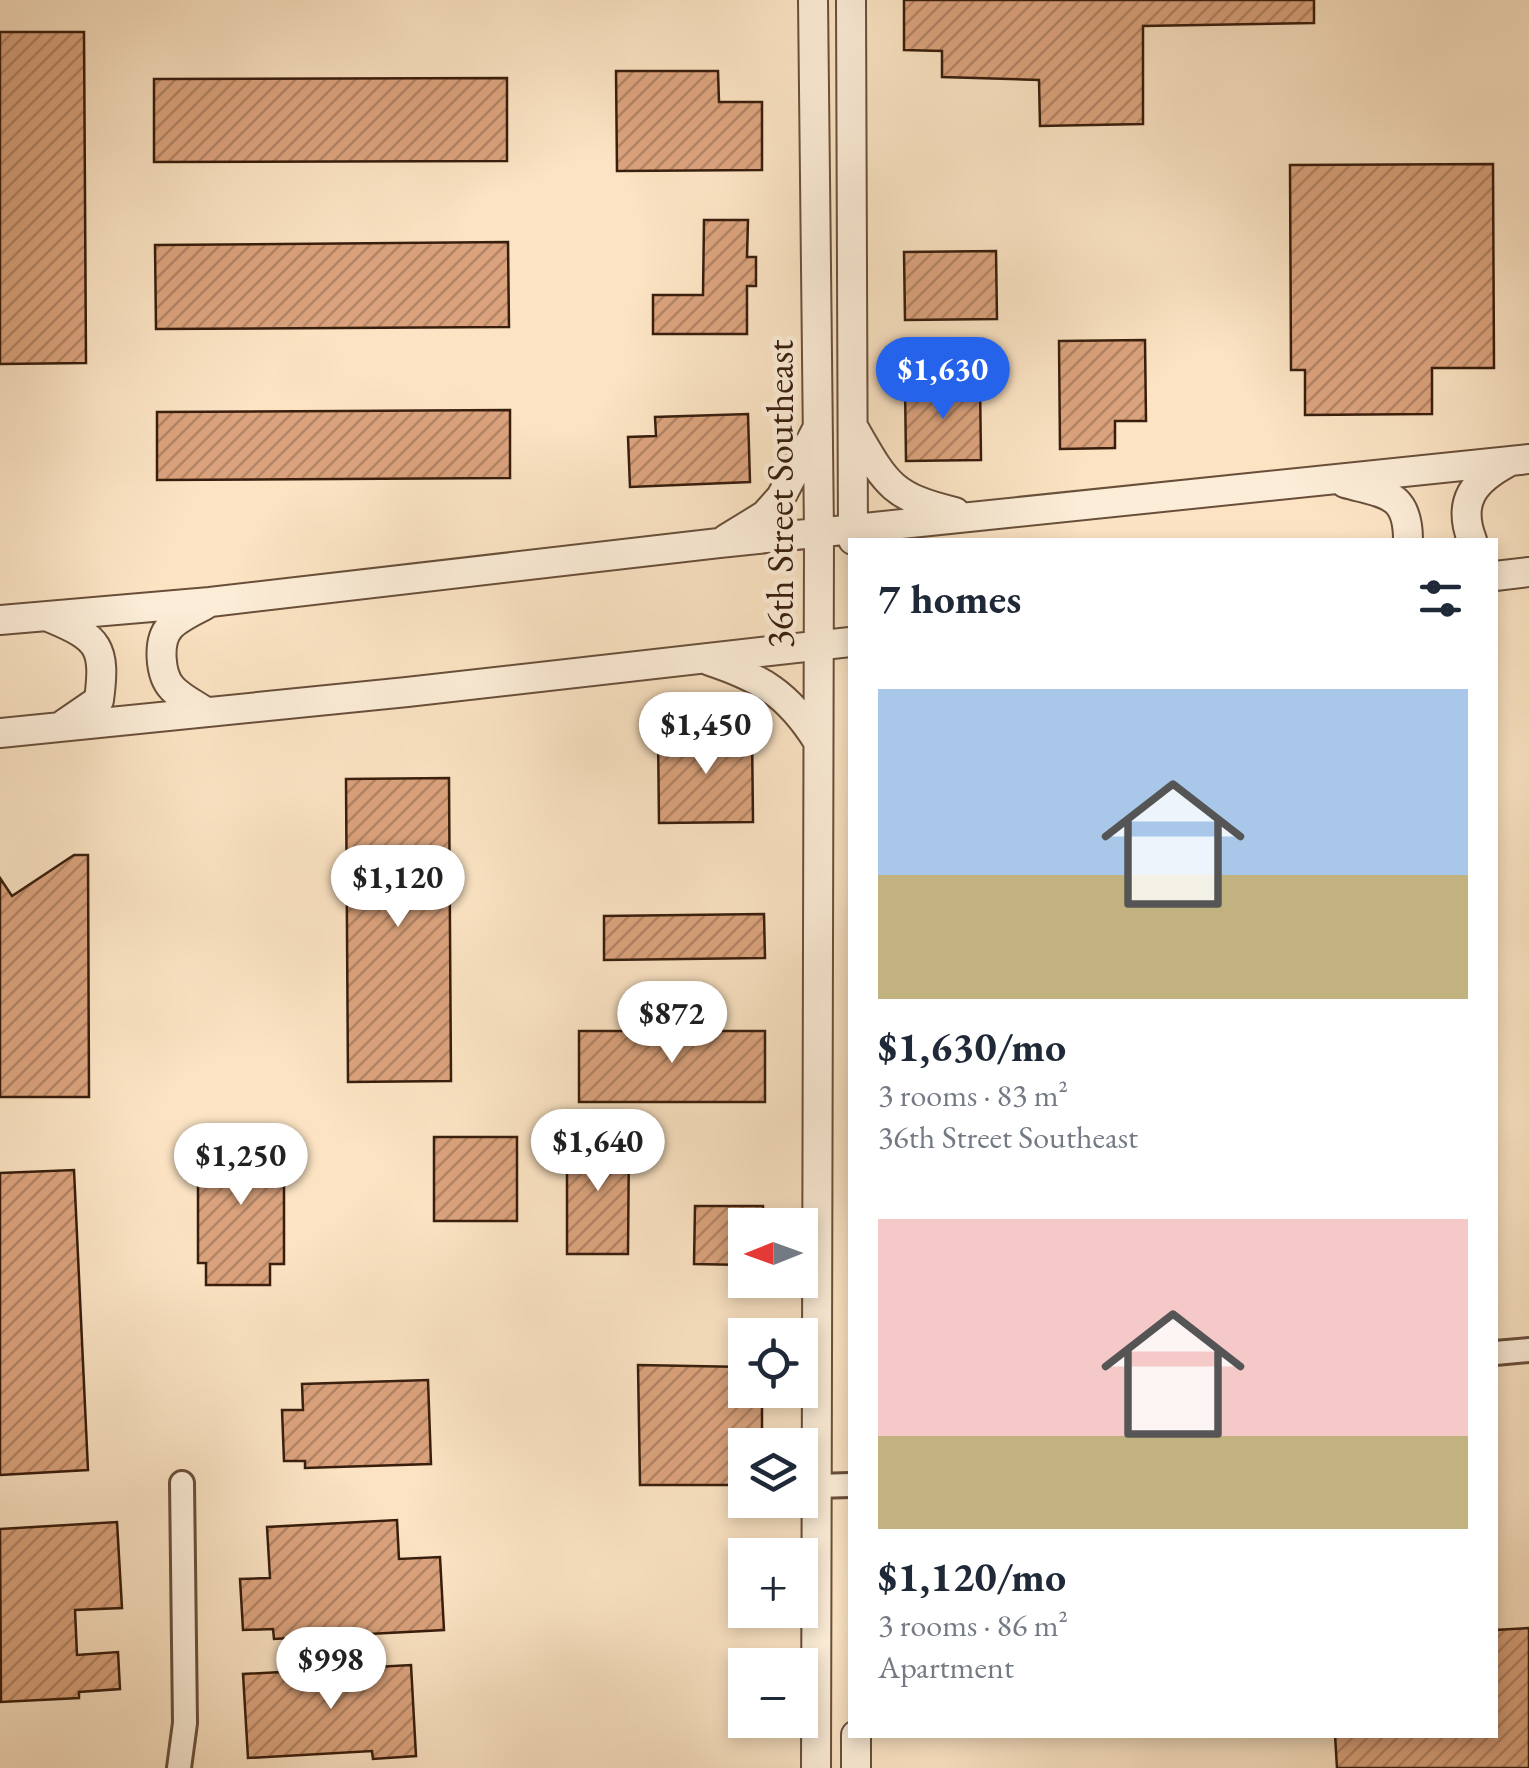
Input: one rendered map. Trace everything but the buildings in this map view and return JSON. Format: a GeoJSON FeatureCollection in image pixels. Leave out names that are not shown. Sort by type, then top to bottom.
{"type":"FeatureCollection","features":[{"type":"Feature","properties":{"kind":"street","name":"36th Street Southeast"},"geometry":{"type":"LineString","coordinates":[[813,0],[819,534],[818,1428]]}},
{"type":"Feature","properties":{"kind":"street","name":"36th Street Southeast"},"geometry":{"type":"LineString","coordinates":[[851,0],[853,535]]}},
{"type":"Feature","properties":{"kind":"street"},"geometry":{"type":"LineString","coordinates":[[853,427],[883,479],[901,493],[928,506],[972,516]]}},
{"type":"Feature","properties":{"kind":"street"},"geometry":{"type":"LineString","coordinates":[[719,543],[765,515],[781,497],[818,428]]}},
{"type":"Feature","properties":{"kind":"street"},"geometry":{"type":"LineString","coordinates":[[0,620],[210,602],[719,543],[819,534],[853,535],[972,516],[1521,460]]}},
{"type":"Feature","properties":{"kind":"street"},"geometry":{"type":"LineString","coordinates":[[1471,538],[1466,522],[1470,497],[1481,478],[1521,460]]}},
{"type":"Feature","properties":{"kind":"street"},"geometry":{"type":"LineString","coordinates":[[1331,479],[1394,498],[1406,514],[1408,538]]}},
{"type":"Feature","properties":{"kind":"street"},"geometry":{"type":"LineString","coordinates":[[1498,576],[1529,572]]}},
{"type":"Feature","properties":{"kind":"street"},"geometry":{"type":"LineString","coordinates":[[206,712],[172,688],[164,675],[162,654],[163,638],[170,626],[210,602]]}},
{"type":"Feature","properties":{"kind":"street"},"geometry":{"type":"LineString","coordinates":[[44,615],[83,631],[99,650],[103,672],[99,700],[59,727]]}},
{"type":"Feature","properties":{"kind":"street"},"geometry":{"type":"LineString","coordinates":[[0,733],[848,642]]}},
{"type":"Feature","properties":{"kind":"street"},"geometry":{"type":"LineString","coordinates":[[704,659],[744,673],[778,692],[801,715],[818,741]]}},
{"type":"Feature","properties":{"kind":"street"},"geometry":{"type":"LineString","coordinates":[[1498,1353],[1529,1350]]}},
{"type":"Feature","properties":{"kind":"street"},"geometry":{"type":"LineString","coordinates":[[178,1768],[184,1722],[182,1483]]}},
{"type":"Feature","properties":{"kind":"street"},"geometry":{"type":"LineString","coordinates":[[818,1486],[848,1486]]}},
{"type":"Feature","properties":{"kind":"street","name":"36th Street Southeast"},"geometry":{"type":"LineString","coordinates":[[816,1768],[818,1518]]}},
{"type":"Feature","properties":{"kind":"street"},"geometry":{"type":"LineString","coordinates":[[856,1738],[856,1768]]}}]}
